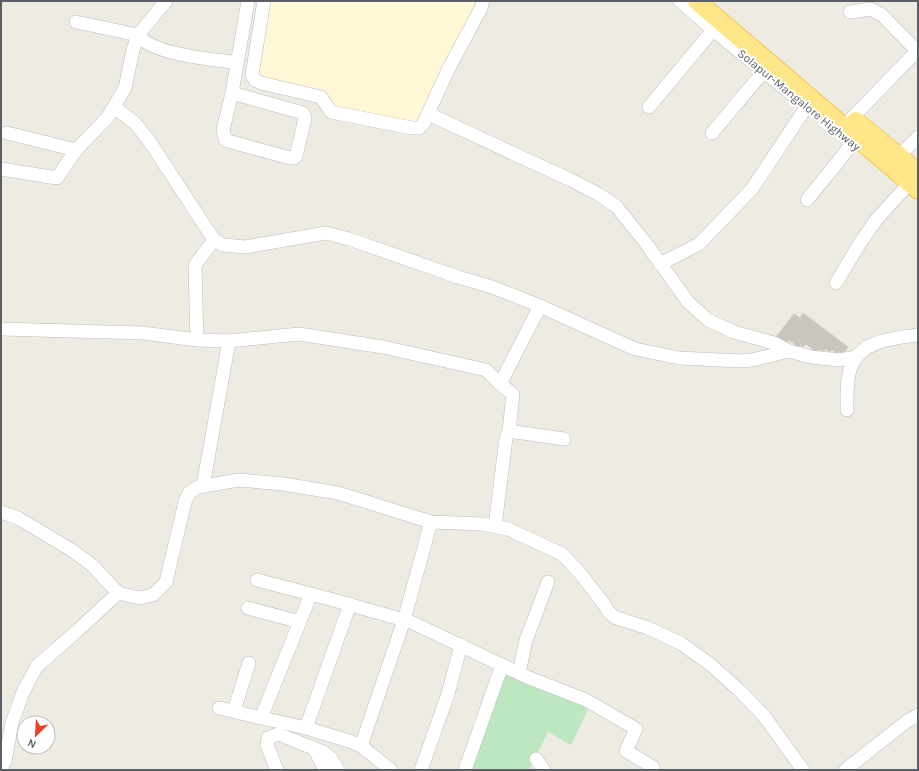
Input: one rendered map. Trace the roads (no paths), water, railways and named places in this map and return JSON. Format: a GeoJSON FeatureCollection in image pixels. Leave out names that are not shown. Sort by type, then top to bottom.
{"type":"FeatureCollection","features":[{"type":"Feature","properties":{"kind":"highway"},"geometry":{"type":"LineString","coordinates":[[697,1],[913,184]]}},
{"type":"Feature","properties":{"kind":"highway","name":"Solapur-Mangalore Highway"},"geometry":{"type":"LineString","coordinates":[[712,1],[899,156],[913,184]]}},
{"type":"Feature","properties":{"kind":"street"},"geometry":{"type":"LineString","coordinates":[[1,169],[57,178],[76,150],[108,118],[125,88],[133,50],[138,35],[166,1]]}},
{"type":"Feature","properties":{"kind":"street"},"geometry":{"type":"LineString","coordinates":[[232,94],[304,113],[305,118],[296,156],[294,158],[228,141],[223,135],[232,94],[248,1]]}},
{"type":"Feature","properties":{"kind":"street"},"geometry":{"type":"LineString","coordinates":[[264,1],[252,75],[255,80],[260,83],[321,97],[332,112],[412,128],[419,128],[423,124],[448,70],[482,8],[483,1]]}},
{"type":"Feature","properties":{"kind":"street","name":"Solapur-Mangalore Highway"},"geometry":{"type":"LineString","coordinates":[[680,1],[713,30],[852,144],[913,184],[918,200]]}},
{"type":"Feature","properties":{"kind":"street"},"geometry":{"type":"LineString","coordinates":[[850,12],[871,9],[882,14],[918,51],[852,118]]}},
{"type":"Feature","properties":{"kind":"street"},"geometry":{"type":"LineString","coordinates":[[76,22],[138,35],[142,41],[174,54],[231,62]]}},
{"type":"Feature","properties":{"kind":"street"},"geometry":{"type":"LineString","coordinates":[[649,107],[713,30]]}},
{"type":"Feature","properties":{"kind":"street"},"geometry":{"type":"LineString","coordinates":[[712,133],[764,71]]}},
{"type":"Feature","properties":{"kind":"street"},"geometry":{"type":"LineString","coordinates":[[660,264],[699,244],[752,189],[807,106]]}},
{"type":"Feature","properties":{"kind":"street"},"geometry":{"type":"LineString","coordinates":[[114,107],[135,123],[150,142],[214,240],[223,244],[245,247],[326,233],[349,239],[458,277],[492,287],[540,306],[635,348],[679,358],[740,361],[752,360],[789,351]]}},
{"type":"Feature","properties":{"kind":"street"},"geometry":{"type":"LineString","coordinates":[[433,116],[571,180],[598,194],[616,206],[645,242],[688,302],[708,320],[734,332],[774,343],[789,351],[811,357],[839,360],[857,357]]}},
{"type":"Feature","properties":{"kind":"street"},"geometry":{"type":"LineString","coordinates":[[7,133],[76,150]]}},
{"type":"Feature","properties":{"kind":"street"},"geometry":{"type":"LineString","coordinates":[[899,156],[918,136]]}},
{"type":"Feature","properties":{"kind":"street"},"geometry":{"type":"LineString","coordinates":[[807,200],[852,144]]}},
{"type":"Feature","properties":{"kind":"street"},"geometry":{"type":"LineString","coordinates":[[836,283],[876,220],[913,184]]}},
{"type":"Feature","properties":{"kind":"street"},"geometry":{"type":"LineString","coordinates":[[197,340],[195,265],[214,240]]}},
{"type":"Feature","properties":{"kind":"street"},"geometry":{"type":"LineString","coordinates":[[500,384],[540,306]]}},
{"type":"Feature","properties":{"kind":"street"},"geometry":{"type":"LineString","coordinates":[[1,329],[143,333],[197,340],[229,341],[299,334],[383,347],[486,370],[513,394],[495,526]]}},
{"type":"Feature","properties":{"kind":"street"},"geometry":{"type":"LineString","coordinates":[[847,410],[847,386],[851,367],[857,357],[868,347],[882,341],[918,335]]}},
{"type":"Feature","properties":{"kind":"street"},"geometry":{"type":"LineString","coordinates":[[203,486],[229,341]]}},
{"type":"Feature","properties":{"kind":"street"},"geometry":{"type":"LineString","coordinates":[[509,431],[564,439]]}},
{"type":"Feature","properties":{"kind":"street"},"geometry":{"type":"LineString","coordinates":[[1,512],[18,518],[70,549],[92,565],[118,593],[139,598],[153,595],[166,582],[185,502],[189,493],[198,486],[239,480],[283,484],[338,493],[431,522],[482,524],[508,529],[562,554],[579,572],[614,617],[648,628],[682,644],[711,665],[739,690],[764,716],[803,770]]}},
{"type":"Feature","properties":{"kind":"street"},"geometry":{"type":"LineString","coordinates":[[361,746],[404,620],[431,522]]}},
{"type":"Feature","properties":{"kind":"street"},"geometry":{"type":"LineString","coordinates":[[257,580],[350,604],[404,620],[519,673],[586,700],[636,729],[626,751],[653,769]]}},
{"type":"Feature","properties":{"kind":"street"},"geometry":{"type":"LineString","coordinates":[[519,673],[526,640],[548,582]]}},
{"type":"Feature","properties":{"kind":"street"},"geometry":{"type":"LineString","coordinates":[[1,768],[5,761],[12,722],[22,692],[37,666],[118,593]]}},
{"type":"Feature","properties":{"kind":"street"},"geometry":{"type":"LineString","coordinates":[[261,718],[311,594]]}},
{"type":"Feature","properties":{"kind":"street"},"geometry":{"type":"LineString","coordinates":[[306,728],[350,604]]}},
{"type":"Feature","properties":{"kind":"street"},"geometry":{"type":"LineString","coordinates":[[248,608],[300,622]]}},
{"type":"Feature","properties":{"kind":"street"},"geometry":{"type":"LineString","coordinates":[[421,770],[448,694],[461,645]]}},
{"type":"Feature","properties":{"kind":"street"},"geometry":{"type":"LineString","coordinates":[[234,712],[249,663]]}},
{"type":"Feature","properties":{"kind":"street"},"geometry":{"type":"LineString","coordinates":[[465,770],[502,665]]}},
{"type":"Feature","properties":{"kind":"street"},"geometry":{"type":"LineString","coordinates":[[219,708],[306,728],[349,741],[361,746],[391,770]]}},
{"type":"Feature","properties":{"kind":"street"},"geometry":{"type":"LineString","coordinates":[[845,770],[906,722],[918,715]]}},
{"type":"Feature","properties":{"kind":"street"},"geometry":{"type":"LineString","coordinates":[[277,770],[267,745],[268,738],[278,734],[323,752],[331,758],[338,770]]}},
{"type":"Feature","properties":{"kind":"street"},"geometry":{"type":"LineString","coordinates":[[314,748],[326,770]]}}]}
